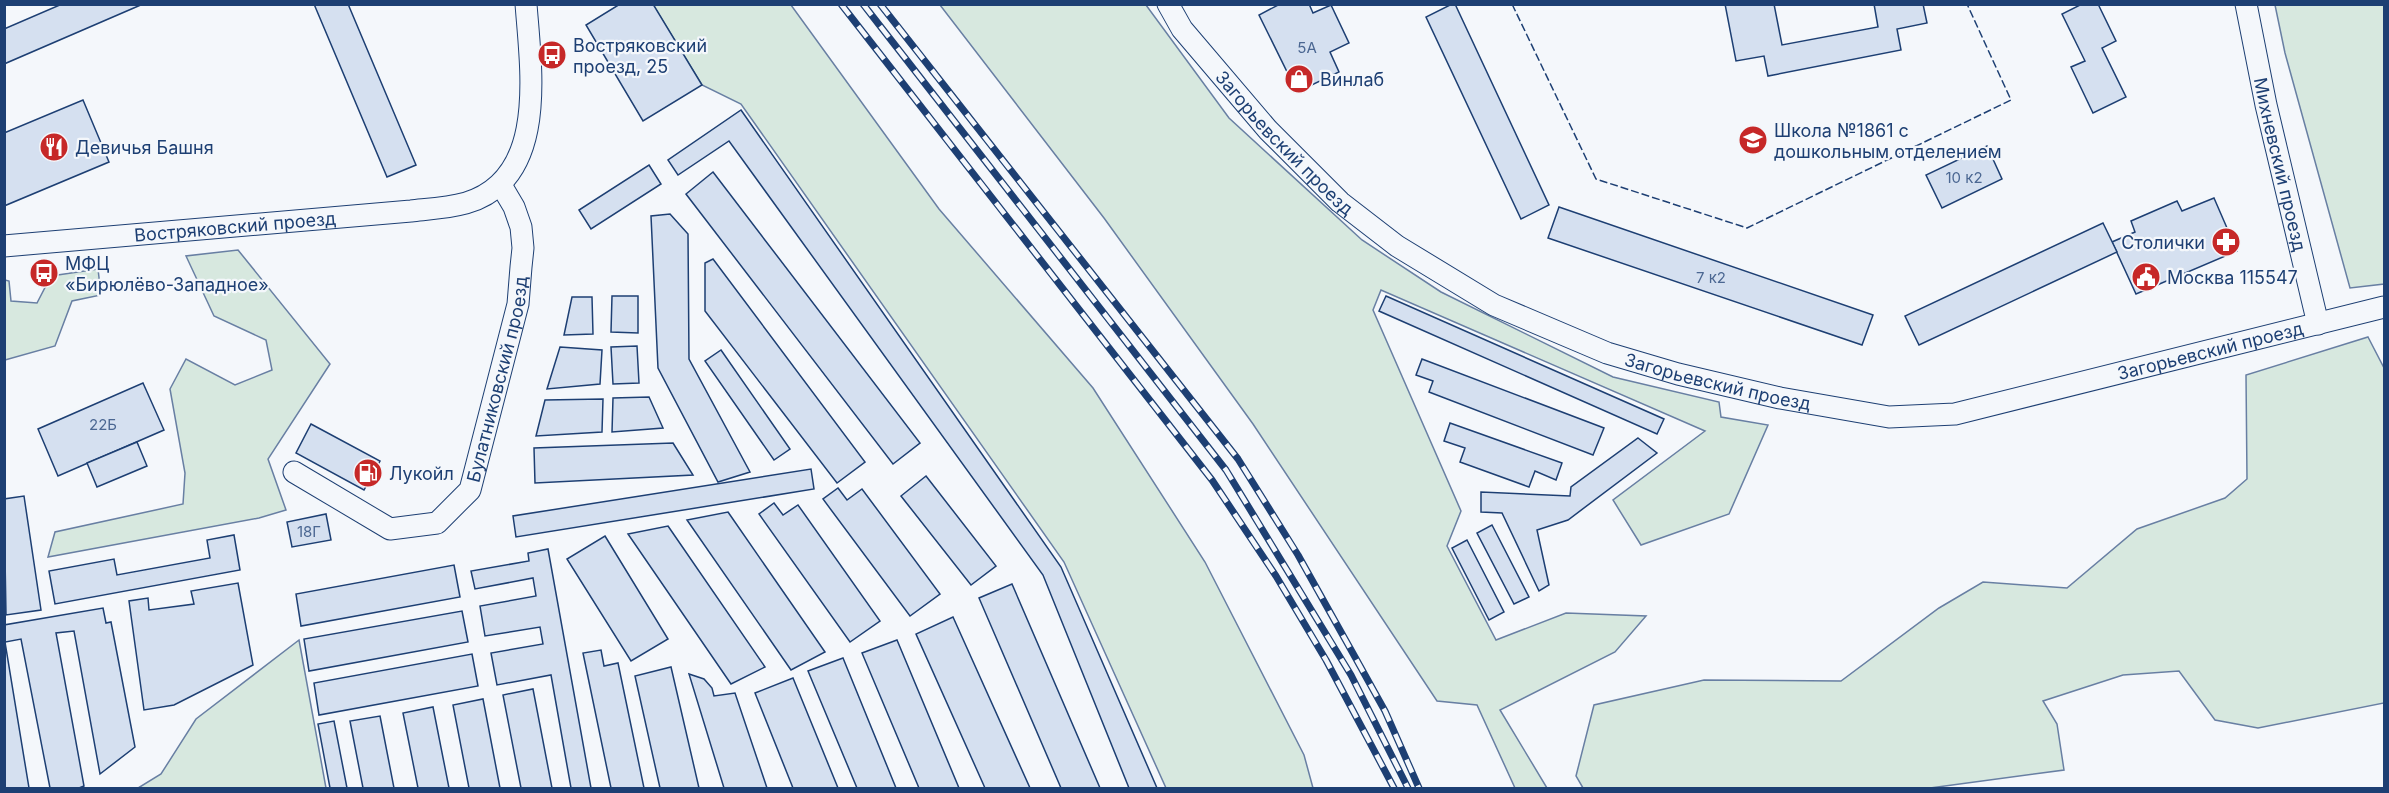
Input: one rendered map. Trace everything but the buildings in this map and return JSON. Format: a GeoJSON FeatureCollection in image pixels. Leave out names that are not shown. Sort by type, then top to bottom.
{"type":"FeatureCollection","features":[{"type":"Feature","properties":{"kind":"street"},"geometry":{"type":"LineString","coordinates":[[501,185],[514,169],[526,137],[530,90],[526,4]]}},
{"type":"Feature","properties":{"kind":"street","name":"Загорьевский проезд"},"geometry":{"type":"LineString","coordinates":[[1168,4],[1182,29],[1268,130],[1340,202],[1398,246],[1499,307],[1607,353],[1678,374],[1780,398],[1889,417],[1955,414],[2385,307]]}},
{"type":"Feature","properties":{"kind":"street","name":"Михневский проезд"},"geometry":{"type":"LineString","coordinates":[[2246,4],[2266,105],[2318,324]]}},
{"type":"Feature","properties":{"kind":"street","name":"Востряковский проезд"},"geometry":{"type":"LineString","coordinates":[[4,246],[411,212],[467,203],[501,185]]}},
{"type":"Feature","properties":{"kind":"street","name":"Булатниковский проезд"},"geometry":{"type":"LineString","coordinates":[[294,472],[390,530],[437,523],[470,490],[518,304],[523,248],[520,227],[514,207],[501,185]]}},
{"type":"Feature","properties":{"kind":"shaded area"},"geometry":{"type":"Polygon","coordinates":[[[653,5],[791,5],[939,209],[1093,388],[1205,562],[1304,755],[1313,788],[1166,788],[1064,562],[741,104],[702,85],[653,5]]]}},
{"type":"Feature","properties":{"kind":"shaded area"},"geometry":{"type":"Polygon","coordinates":[[[940,5],[1146,5],[1229,118],[1362,240],[1441,292],[1613,377],[1719,402],[1721,417],[1768,425],[1729,514],[1641,545],[1613,500],[1705,431],[1381,290],[1373,310],[1461,511],[1447,546],[1496,640],[1566,613],[1646,616],[1615,652],[1500,710],[1547,788],[1515,788],[1477,705],[1437,701],[1253,424],[1104,218],[940,5]]]}},
{"type":"Feature","properties":{"kind":"shaded area"},"geometry":{"type":"Polygon","coordinates":[[[2275,5],[2384,5],[2384,284],[2350,288],[2285,53],[2275,5]]]}},
{"type":"Feature","properties":{"kind":"shaded area"},"geometry":{"type":"Polygon","coordinates":[[[238,250],[330,364],[268,459],[286,510],[259,518],[48,557],[55,532],[183,504],[185,473],[170,389],[186,359],[235,385],[272,370],[266,340],[214,316],[186,256],[238,250]]]}},
{"type":"Feature","properties":{"kind":"shaded area"},"geometry":{"type":"Polygon","coordinates":[[[98,269],[101,295],[72,301],[55,346],[5,360],[5,280],[9,281],[11,301],[37,303],[51,276],[98,269]]]}},
{"type":"Feature","properties":{"kind":"shaded area"},"geometry":{"type":"Polygon","coordinates":[[[2368,337],[2384,368],[2384,703],[2258,728],[2215,720],[2179,671],[2123,675],[2043,701],[2057,724],[2064,770],[1930,788],[1583,788],[1576,776],[1594,705],[1704,680],[1841,681],[1939,608],[1983,582],[2067,588],[2137,529],[2225,498],[2247,479],[2246,375],[2368,337]]]}},
{"type":"Feature","properties":{"kind":"shaded area"},"geometry":{"type":"Polygon","coordinates":[[[299,640],[326,788],[138,788],[161,774],[196,719],[299,640]]]}},
{"type":"Feature","properties":{"kind":"railway"},"geometry":{"type":"LineString","coordinates":[[841,4],[1212,480],[1276,576],[1326,660],[1394,788]]}},
{"type":"Feature","properties":{"kind":"railway"},"geometry":{"type":"LineString","coordinates":[[863,4],[1226,470],[1351,675],[1408,788]]}},
{"type":"Feature","properties":{"kind":"railway"},"geometry":{"type":"LineString","coordinates":[[880,4],[1238,459],[1298,555],[1385,711],[1419,788]]}},
{"type":"Feature","properties":{"kind":"fence"},"geometry":{"type":"LineString","coordinates":[[1512,4],[1596,179],[1747,228],[2011,100],[1967,4]]}},
{"type":"Feature","properties":{"kind":"place","name":"Востряковский проезд, 25"},"geometry":{"type":"Point","coordinates":[552,55]}},
{"type":"Feature","properties":{"kind":"place","name":"Винлаб"},"geometry":{"type":"Point","coordinates":[1299,79]}},
{"type":"Feature","properties":{"kind":"place","name":"Школа №1861 с дошкольным отделением"},"geometry":{"type":"Point","coordinates":[1753,140]}},
{"type":"Feature","properties":{"kind":"place","name":"Девичья Башня"},"geometry":{"type":"Point","coordinates":[54,147]}},
{"type":"Feature","properties":{"kind":"place","name":"Столички"},"geometry":{"type":"Point","coordinates":[2226,242]}},
{"type":"Feature","properties":{"kind":"place","name":"МФЦ «Бирюлёво-Западное»"},"geometry":{"type":"Point","coordinates":[44,273]}},
{"type":"Feature","properties":{"kind":"place","name":"Москва 115547"},"geometry":{"type":"Point","coordinates":[2146,277]}},
{"type":"Feature","properties":{"kind":"place","name":"Лукойл"},"geometry":{"type":"Point","coordinates":[368,473]}}]}
